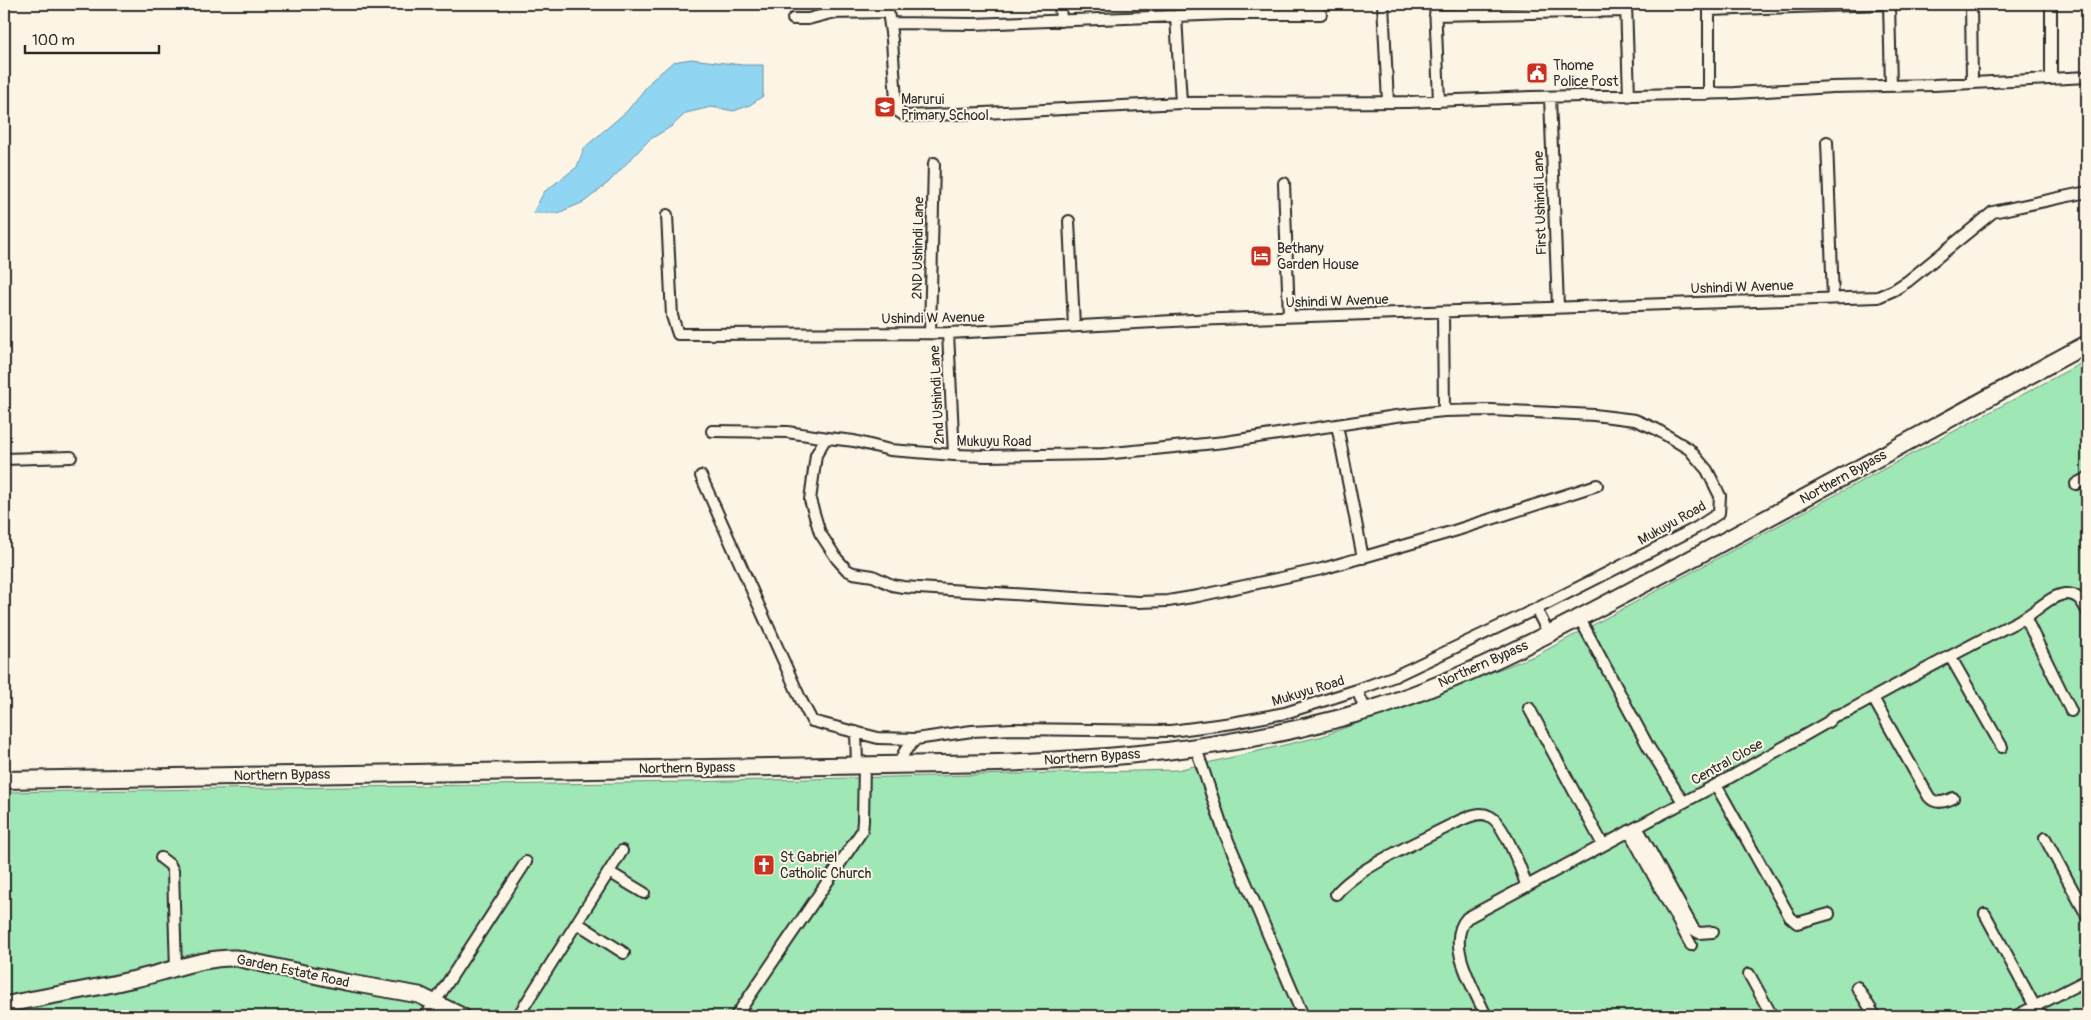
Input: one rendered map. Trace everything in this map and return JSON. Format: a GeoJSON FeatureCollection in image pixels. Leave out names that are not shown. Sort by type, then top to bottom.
{"type":"FeatureCollection","features":[{"type":"Feature","properties":{"kind":"main road","name":"Northern Bypass"},"geometry":{"type":"LineString","coordinates":[[4,780],[1021,762],[1196,748],[1272,735],[1395,702],[1452,680],[1549,634],[1822,489],[2087,344]]}},
{"type":"Feature","properties":{"kind":"street"},"geometry":{"type":"LineString","coordinates":[[1060,4],[1061,21]]}},
{"type":"Feature","properties":{"kind":"street"},"geometry":{"type":"LineString","coordinates":[[1383,4],[1388,102]]}},
{"type":"Feature","properties":{"kind":"street"},"geometry":{"type":"LineString","coordinates":[[1435,4],[1439,101]]}},
{"type":"Feature","properties":{"kind":"street"},"geometry":{"type":"LineString","coordinates":[[1710,94],[1709,7],[1884,4]]}},
{"type":"Feature","properties":{"kind":"street"},"geometry":{"type":"LineString","coordinates":[[1889,4],[1891,86]]}},
{"type":"Feature","properties":{"kind":"street"},"geometry":{"type":"LineString","coordinates":[[1971,4],[1972,82]]}},
{"type":"Feature","properties":{"kind":"street"},"geometry":{"type":"LineString","coordinates":[[2051,4],[2051,78]]}},
{"type":"Feature","properties":{"kind":"street"},"geometry":{"type":"LineString","coordinates":[[1435,15],[1626,7],[1629,96]]}},
{"type":"Feature","properties":{"kind":"street"},"geometry":{"type":"LineString","coordinates":[[793,19],[808,19],[831,13],[888,8],[896,102],[902,115],[984,114],[1181,103],[1388,102],[1710,94],[2087,77]]}},
{"type":"Feature","properties":{"kind":"street"},"geometry":{"type":"LineString","coordinates":[[890,23],[937,25],[1227,14],[1321,14]]}},
{"type":"Feature","properties":{"kind":"street"},"geometry":{"type":"LineString","coordinates":[[1176,16],[1181,103]]}},
{"type":"Feature","properties":{"kind":"street","name":"First Ushindi Lane"},"geometry":{"type":"LineString","coordinates":[[1550,97],[1558,307]]}},
{"type":"Feature","properties":{"kind":"street"},"geometry":{"type":"LineString","coordinates":[[1827,142],[1833,298]]}},
{"type":"Feature","properties":{"kind":"street","name":"2ND Ushindi Lane"},"geometry":{"type":"LineString","coordinates":[[930,333],[934,163]]}},
{"type":"Feature","properties":{"kind":"street"},"geometry":{"type":"LineString","coordinates":[[1284,183],[1289,316]]}},
{"type":"Feature","properties":{"kind":"street","name":"Ushindi W Avenue"},"geometry":{"type":"LineString","coordinates":[[668,215],[671,311],[675,330],[678,334],[948,333],[1289,316],[1878,297],[1894,290],[1946,252],[1993,212],[2087,192]]}},
{"type":"Feature","properties":{"kind":"street"},"geometry":{"type":"LineString","coordinates":[[1069,221],[1074,326]]}},
{"type":"Feature","properties":{"kind":"street"},"geometry":{"type":"LineString","coordinates":[[1442,312],[1444,412]]}},
{"type":"Feature","properties":{"kind":"street","name":"2nd Ushindi Lane"},"geometry":{"type":"LineString","coordinates":[[948,333],[954,455]]}},
{"type":"Feature","properties":{"kind":"street","name":"Mukuyu Road"},"geometry":{"type":"LineString","coordinates":[[701,476],[808,715],[816,723],[878,738],[916,739],[995,729],[1171,731],[1271,717],[1395,676],[1536,609],[1712,519],[1720,508],[1720,496],[1707,470],[1689,449],[1656,429],[1635,420],[1594,415],[1512,410],[1444,412],[1338,425],[1234,441],[1103,454],[954,455],[890,450],[866,444],[787,432],[712,431]]}},
{"type":"Feature","properties":{"kind":"street"},"geometry":{"type":"LineString","coordinates":[[1338,425],[1363,558]]}},
{"type":"Feature","properties":{"kind":"street"},"geometry":{"type":"LineString","coordinates":[[828,438],[824,441],[816,455],[811,484],[811,508],[820,533],[847,570],[853,573],[876,577],[892,585],[957,592],[1138,602],[1168,601],[1305,573],[1363,558],[1597,485]]}},
{"type":"Feature","properties":{"kind":"street"},"geometry":{"type":"LineString","coordinates":[[4,459],[71,457]]}},
{"type":"Feature","properties":{"kind":"street"},"geometry":{"type":"LineString","coordinates":[[2076,484],[2087,478]]}},
{"type":"Feature","properties":{"kind":"street","name":"Central Close"},"geometry":{"type":"LineString","coordinates":[[1486,1016],[1464,967],[1457,939],[1462,924],[1467,918],[1716,785],[1828,722],[1834,716],[1847,712],[2025,617],[2053,598],[2064,594],[2079,597],[2087,611]]}},
{"type":"Feature","properties":{"kind":"street"},"geometry":{"type":"LineString","coordinates":[[1536,609],[1549,634]]}},
{"type":"Feature","properties":{"kind":"street"},"geometry":{"type":"LineString","coordinates":[[2025,617],[2072,711]]}},
{"type":"Feature","properties":{"kind":"street"},"geometry":{"type":"LineString","coordinates":[[1580,619],[1648,746],[1683,802]]}},
{"type":"Feature","properties":{"kind":"street"},"geometry":{"type":"LineString","coordinates":[[1950,656],[2002,748]]}},
{"type":"Feature","properties":{"kind":"street"},"geometry":{"type":"LineString","coordinates":[[1357,690],[1366,711]]}},
{"type":"Feature","properties":{"kind":"street"},"geometry":{"type":"LineString","coordinates":[[1873,698],[1932,801],[1941,803],[1953,798]]}},
{"type":"Feature","properties":{"kind":"street"},"geometry":{"type":"LineString","coordinates":[[1530,708],[1603,845]]}},
{"type":"Feature","properties":{"kind":"street"},"geometry":{"type":"LineString","coordinates":[[1171,731],[1174,750]]}},
{"type":"Feature","properties":{"kind":"street"},"geometry":{"type":"LineString","coordinates":[[736,1016],[862,831],[864,822],[856,732]]}},
{"type":"Feature","properties":{"kind":"street"},"geometry":{"type":"LineString","coordinates":[[899,764],[905,751],[916,739]]}},
{"type":"Feature","properties":{"kind":"street"},"geometry":{"type":"LineString","coordinates":[[1196,748],[1223,829],[1303,1016]]}},
{"type":"Feature","properties":{"kind":"street"},"geometry":{"type":"LineString","coordinates":[[1716,785],[1790,917],[1796,923],[1829,914]]}},
{"type":"Feature","properties":{"kind":"street"},"geometry":{"type":"LineString","coordinates":[[1336,894],[1342,886],[1371,866],[1459,821],[1484,814],[1492,817],[1498,824],[1520,867],[1526,885]]}},
{"type":"Feature","properties":{"kind":"street"},"geometry":{"type":"LineString","coordinates":[[1633,829],[1694,930],[1699,933],[1713,932]]}},
{"type":"Feature","properties":{"kind":"street"},"geometry":{"type":"LineString","coordinates":[[1633,829],[1691,945]]}},
{"type":"Feature","properties":{"kind":"street"},"geometry":{"type":"LineString","coordinates":[[2045,838],[2087,916]]}},
{"type":"Feature","properties":{"kind":"street"},"geometry":{"type":"LineString","coordinates":[[518,1016],[622,851]]}},
{"type":"Feature","properties":{"kind":"street"},"geometry":{"type":"LineString","coordinates":[[161,858],[170,865],[173,871],[176,969]]}},
{"type":"Feature","properties":{"kind":"street"},"geometry":{"type":"LineString","coordinates":[[426,1016],[526,862]]}},
{"type":"Feature","properties":{"kind":"street"},"geometry":{"type":"LineString","coordinates":[[609,872],[644,893]]}},
{"type":"Feature","properties":{"kind":"street"},"geometry":{"type":"LineString","coordinates":[[1984,914],[2037,1012]]}},
{"type":"Feature","properties":{"kind":"street"},"geometry":{"type":"LineString","coordinates":[[577,923],[624,953]]}},
{"type":"Feature","properties":{"kind":"street","name":"Garden Estate Road"},"geometry":{"type":"LineString","coordinates":[[4,1005],[176,969],[208,960],[236,958],[345,982],[407,992],[434,1001],[462,1016]]}},
{"type":"Feature","properties":{"kind":"street"},"geometry":{"type":"LineString","coordinates":[[1750,974],[1772,1016]]}},
{"type":"Feature","properties":{"kind":"street"},"geometry":{"type":"LineString","coordinates":[[2016,1016],[2037,1012],[2087,980]]}},
{"type":"Feature","properties":{"kind":"street"},"geometry":{"type":"LineString","coordinates":[[1857,987],[1874,1016]]}},
{"type":"Feature","properties":{"kind":"green space"},"geometry":{"type":"Polygon","coordinates":[[[2087,360],[2087,1016],[4,1016],[4,792],[688,782],[1177,770],[1323,736],[1537,655],[2087,360]]]}},
{"type":"Feature","properties":{"kind":"water"},"geometry":{"type":"Polygon","coordinates":[[[691,59],[742,65],[763,65],[763,96],[750,105],[734,111],[711,107],[686,113],[672,126],[649,140],[608,183],[584,202],[558,213],[533,213],[544,192],[577,167],[584,148],[627,111],[652,80],[673,62],[691,59]]]}},
{"type":"Feature","properties":{"kind":"place","name":"Thome Police Post"},"geometry":{"type":"Point","coordinates":[1537,73]}},
{"type":"Feature","properties":{"kind":"place","name":"Marurui Primary School"},"geometry":{"type":"Point","coordinates":[885,107]}},
{"type":"Feature","properties":{"kind":"place","name":"Bethany Garden House"},"geometry":{"type":"Point","coordinates":[1261,256]}},
{"type":"Feature","properties":{"kind":"place","name":"St Gabriel Catholic Church"},"geometry":{"type":"Point","coordinates":[764,865]}}]}
